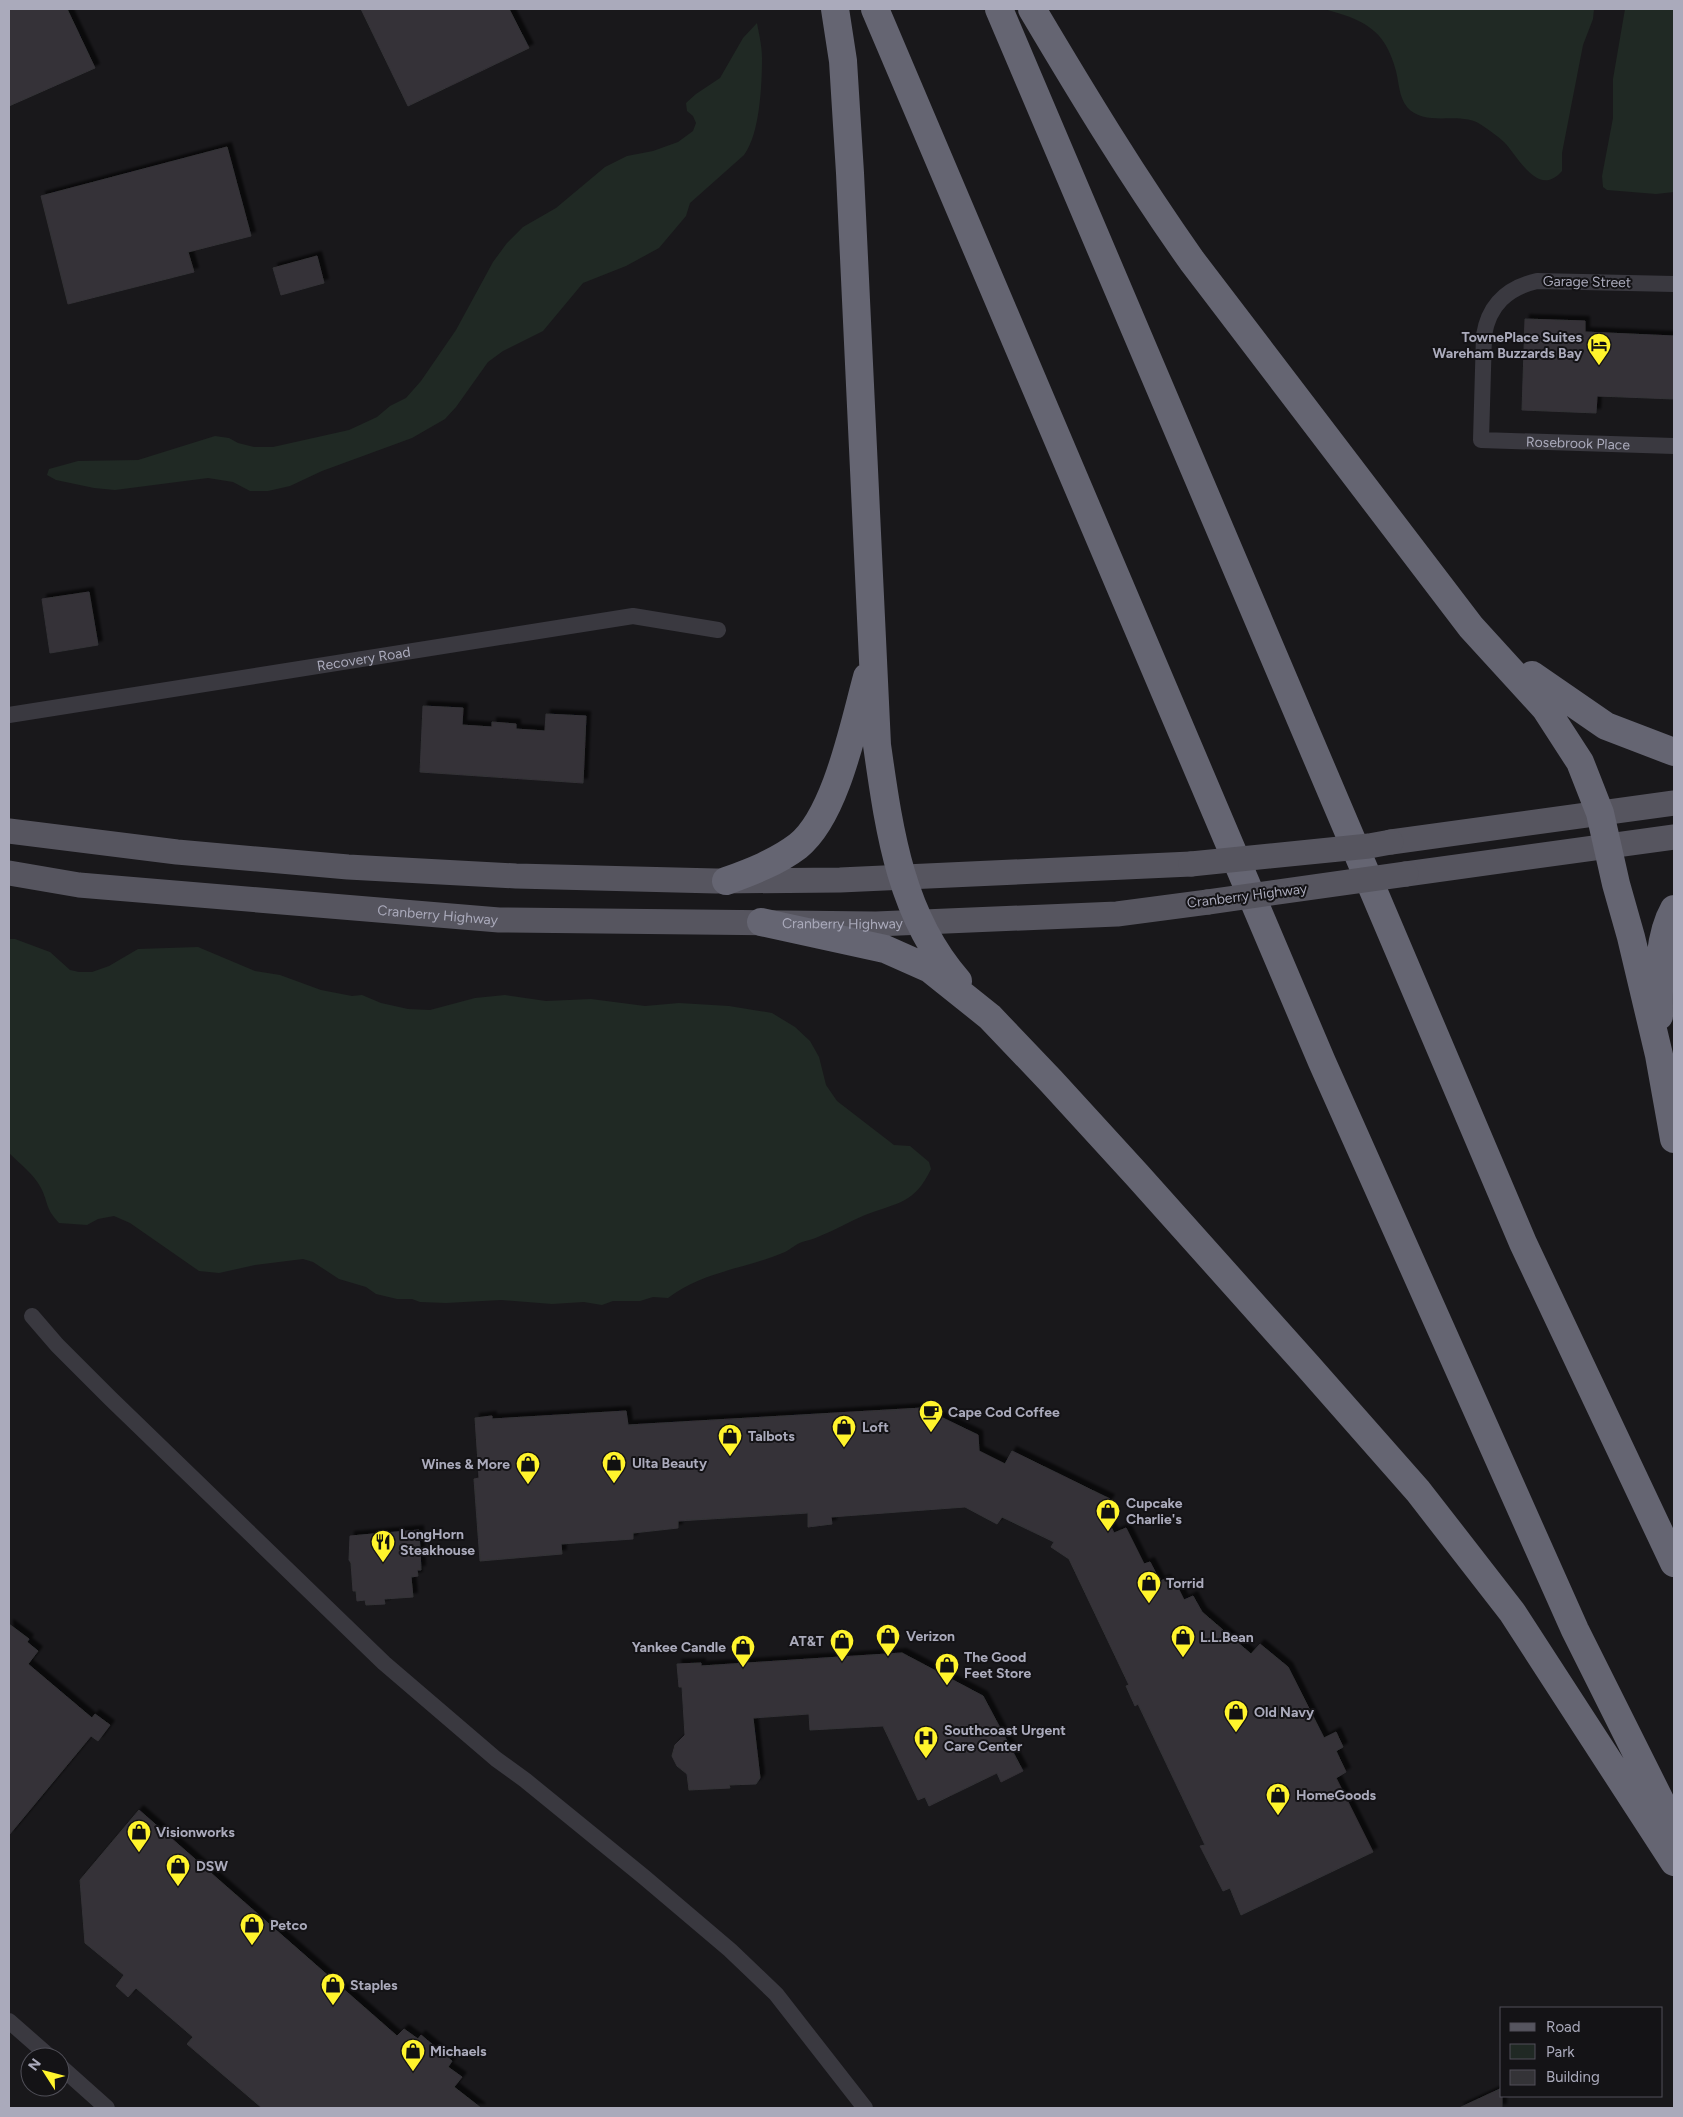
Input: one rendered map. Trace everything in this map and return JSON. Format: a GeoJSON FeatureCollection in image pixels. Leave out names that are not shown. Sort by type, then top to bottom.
{"type":"FeatureCollection","features":[{"type":"Feature","properties":{"kind":"highway"},"geometry":{"type":"LineString","coordinates":[[836,9],[843,61],[849,154],[877,746],[890,831],[902,877],[919,922],[947,968],[990,1018],[1051,1080],[1137,1175],[1418,1491],[1512,1612],[1674,1862]]}},
{"type":"Feature","properties":{"kind":"highway"},"geometry":{"type":"LineString","coordinates":[[875,9],[1330,1080],[1574,1630],[1674,1828]]}},
{"type":"Feature","properties":{"kind":"highway"},"geometry":{"type":"LineString","coordinates":[[999,9],[1524,1242],[1674,1562]]}},
{"type":"Feature","properties":{"kind":"highway"},"geometry":{"type":"LineString","coordinates":[[1032,9],[1111,140],[1151,203],[1192,261],[1471,627],[1545,708],[1580,762],[1600,813],[1631,937],[1658,1055],[1674,1139]]}},
{"type":"Feature","properties":{"kind":"highway"},"geometry":{"type":"LineString","coordinates":[[1471,627],[1550,689],[1606,726],[1674,752]]}},
{"type":"Feature","properties":{"kind":"highway"},"geometry":{"type":"LineString","coordinates":[[726,881],[774,861],[798,845],[811,832],[821,815],[840,770],[872,657]]}},
{"type":"Feature","properties":{"kind":"highway"},"geometry":{"type":"LineString","coordinates":[[1658,1055],[1662,951],[1668,921],[1674,909]]}},
{"type":"Feature","properties":{"kind":"highway"},"geometry":{"type":"LineString","coordinates":[[762,922],[884,949],[930,969],[990,1018]]}},
{"type":"Feature","properties":{"kind":"main road"},"geometry":{"type":"LineString","coordinates":[[9,831],[178,852],[348,867],[516,876],[726,881],[840,880],[1191,864],[1390,842],[1674,803]]}},
{"type":"Feature","properties":{"kind":"main road","name":"Cranberry Highway"},"geometry":{"type":"LineString","coordinates":[[9,873],[79,885],[499,920],[876,924],[1118,914],[1674,838]]}},
{"type":"Feature","properties":{"kind":"street","name":"Garage Street"},"geometry":{"type":"LineString","coordinates":[[1481,440],[1484,335],[1487,320],[1492,309],[1506,294],[1516,287],[1536,281],[1674,284]]}},
{"type":"Feature","properties":{"kind":"street","name":"Rosebrook Place"},"geometry":{"type":"LineString","coordinates":[[1481,440],[1674,446]]}},
{"type":"Feature","properties":{"kind":"street","name":"Recovery Road"},"geometry":{"type":"LineString","coordinates":[[9,714],[633,616],[718,630]]}},
{"type":"Feature","properties":{"kind":"street"},"geometry":{"type":"LineString","coordinates":[[32,1316],[57,1345],[111,1399],[384,1662],[496,1759],[525,1780],[644,1877],[730,1950],[776,1994],[865,2108]]}},
{"type":"Feature","properties":{"kind":"street"},"geometry":{"type":"LineString","coordinates":[[9,2021],[39,2047]]}},
{"type":"Feature","properties":{"kind":"street"},"geometry":{"type":"LineString","coordinates":[[70,2075],[107,2108]]}},
{"type":"Feature","properties":{"kind":"green space"},"geometry":{"type":"Polygon","coordinates":[[[1323,9],[1594,9],[1593,19],[1583,45],[1562,153],[1562,171],[1553,178],[1545,180],[1537,178],[1522,165],[1502,140],[1474,121],[1424,117],[1415,113],[1407,107],[1402,99],[1391,56],[1378,35],[1360,22],[1323,9]]]}},
{"type":"Feature","properties":{"kind":"green space"},"geometry":{"type":"Polygon","coordinates":[[[1625,9],[1674,9],[1674,192],[1656,194],[1607,190],[1603,187],[1602,176],[1613,118],[1613,79],[1625,9]]]}},
{"type":"Feature","properties":{"kind":"green space"},"geometry":{"type":"Polygon","coordinates":[[[757,23],[762,54],[761,95],[754,135],[744,155],[690,203],[686,216],[659,248],[626,266],[583,283],[543,331],[503,351],[488,362],[456,407],[445,419],[412,438],[322,471],[290,486],[268,491],[250,491],[233,482],[208,478],[115,490],[94,488],[56,480],[47,475],[49,469],[78,461],[138,460],[215,436],[229,438],[238,443],[254,447],[273,447],[349,430],[377,417],[390,406],[406,398],[421,381],[456,330],[493,262],[507,243],[523,227],[556,208],[605,167],[627,156],[653,151],[678,142],[693,131],[696,123],[693,116],[687,111],[686,103],[720,78],[743,38],[757,23]]]}},
{"type":"Feature","properties":{"kind":"green space"},"geometry":{"type":"Polygon","coordinates":[[[9,939],[15,939],[50,952],[70,970],[79,972],[92,972],[109,966],[138,949],[198,947],[255,971],[280,975],[321,990],[352,996],[362,995],[381,1003],[408,1009],[430,1010],[475,998],[505,995],[546,1001],[591,999],[645,1006],[679,1003],[729,1006],[772,1013],[795,1027],[810,1041],[819,1057],[826,1085],[837,1101],[894,1145],[910,1146],[929,1162],[931,1169],[912,1196],[896,1204],[865,1215],[770,1258],[710,1276],[681,1289],[668,1298],[653,1297],[640,1301],[613,1301],[602,1305],[584,1302],[552,1304],[501,1300],[446,1303],[420,1302],[412,1299],[397,1299],[376,1294],[366,1287],[339,1279],[313,1262],[303,1259],[255,1265],[219,1273],[199,1271],[130,1223],[114,1216],[98,1219],[87,1225],[59,1223],[49,1210],[38,1183],[9,1153],[9,939]]]}},
{"type":"Feature","properties":{"kind":"building"},"geometry":{"type":"Polygon","coordinates":[[[9,9],[67,9],[95,68],[9,106],[9,9]]]}},
{"type":"Feature","properties":{"kind":"building"},"geometry":{"type":"Polygon","coordinates":[[[361,9],[509,9],[529,48],[408,106],[361,9]]]}},
{"type":"Feature","properties":{"kind":"building"},"geometry":{"type":"Polygon","coordinates":[[[227,147],[251,236],[188,252],[194,272],[68,304],[41,196],[227,147]]]}},
{"type":"Feature","properties":{"kind":"building"},"geometry":{"type":"Polygon","coordinates":[[[317,256],[324,283],[281,295],[273,268],[317,256]]]}},
{"type":"Feature","properties":{"kind":"building","name":"TownePlace Suites Wareham Buzzards Bay"},"geometry":{"type":"Polygon","coordinates":[[[1525,319],[1585,321],[1585,332],[1674,336],[1674,399],[1597,396],[1596,413],[1522,410],[1525,319]]]}},
{"type":"Feature","properties":{"kind":"building"},"geometry":{"type":"Polygon","coordinates":[[[89,592],[98,645],[50,653],[42,599],[89,592]]]}},
{"type":"Feature","properties":{"kind":"building"},"geometry":{"type":"Polygon","coordinates":[[[423,706],[463,708],[462,725],[492,727],[492,722],[516,724],[516,729],[545,731],[546,714],[586,716],[583,783],[420,772],[423,706]]]}},
{"type":"Feature","properties":{"kind":"building"},"geometry":{"type":"Polygon","coordinates":[[[922,1408],[978,1435],[979,1451],[1005,1464],[1012,1451],[1110,1499],[1103,1511],[1114,1533],[1126,1528],[1144,1564],[1150,1562],[1160,1581],[1166,1579],[1170,1587],[1176,1584],[1184,1600],[1193,1596],[1202,1612],[1251,1654],[1260,1644],[1288,1667],[1324,1738],[1336,1732],[1343,1747],[1336,1751],[1346,1772],[1336,1778],[1373,1852],[1241,1915],[1230,1888],[1223,1891],[1200,1846],[1205,1845],[1138,1704],[1135,1706],[1126,1686],[1129,1685],[1069,1559],[1051,1547],[1054,1542],[1002,1517],[997,1524],[965,1507],[831,1517],[832,1524],[808,1527],[808,1513],[678,1521],[678,1528],[633,1533],[633,1539],[561,1544],[562,1554],[480,1561],[474,1479],[479,1478],[475,1418],[492,1416],[492,1419],[626,1411],[628,1425],[922,1408]]]}},
{"type":"Feature","properties":{"kind":"building"},"geometry":{"type":"Polygon","coordinates":[[[419,1530],[421,1570],[417,1570],[418,1576],[411,1577],[413,1597],[384,1599],[385,1604],[366,1605],[365,1600],[357,1601],[356,1591],[353,1591],[351,1563],[349,1560],[350,1536],[419,1530]]]}},
{"type":"Feature","properties":{"kind":"building"},"geometry":{"type":"Polygon","coordinates":[[[9,1624],[29,1639],[27,1642],[38,1651],[28,1664],[92,1718],[95,1714],[110,1725],[98,1741],[91,1736],[9,1835],[9,1624]]]}},
{"type":"Feature","properties":{"kind":"building"},"geometry":{"type":"Polygon","coordinates":[[[902,1653],[983,1696],[1023,1771],[1001,1782],[997,1773],[929,1806],[925,1797],[918,1800],[883,1726],[810,1730],[809,1714],[753,1718],[760,1778],[756,1784],[729,1785],[730,1788],[689,1790],[687,1774],[677,1766],[672,1756],[675,1745],[685,1735],[682,1687],[679,1687],[677,1664],[701,1663],[701,1666],[902,1653]]]}},
{"type":"Feature","properties":{"kind":"building"},"geometry":{"type":"Polygon","coordinates":[[[139,1810],[397,2036],[404,2029],[418,2039],[421,2035],[452,2061],[448,2067],[462,2077],[454,2087],[481,2108],[262,2108],[187,2044],[193,2037],[136,1988],[128,1997],[116,1986],[124,1975],[85,1943],[80,1880],[139,1810]]]}},
{"type":"Feature","properties":{"kind":"building"},"geometry":{"type":"Polygon","coordinates":[[[1500,2089],[1502,2108],[1459,2108],[1500,2089]]]}},
{"type":"Feature","properties":{"kind":"place","name":"TownePlace Suites Wareham Buzzards Bay"},"geometry":{"type":"Point","coordinates":[1599,366]}},
{"type":"Feature","properties":{"kind":"place","name":"Cape Cod Coffee"},"geometry":{"type":"Point","coordinates":[931,1433]}},
{"type":"Feature","properties":{"kind":"place","name":"Loft"},"geometry":{"type":"Point","coordinates":[844,1448]}},
{"type":"Feature","properties":{"kind":"place","name":"Talbots"},"geometry":{"type":"Point","coordinates":[730,1457]}},
{"type":"Feature","properties":{"kind":"place","name":"Ulta Beauty"},"geometry":{"type":"Point","coordinates":[614,1484]}},
{"type":"Feature","properties":{"kind":"place","name":"Wines & More"},"geometry":{"type":"Point","coordinates":[528,1485]}},
{"type":"Feature","properties":{"kind":"place","name":"Cupcake Charlie's"},"geometry":{"type":"Point","coordinates":[1108,1532]}},
{"type":"Feature","properties":{"kind":"place","name":"LongHorn Steakhouse"},"geometry":{"type":"Point","coordinates":[383,1563]}},
{"type":"Feature","properties":{"kind":"place","name":"Torrid"},"geometry":{"type":"Point","coordinates":[1149,1604]}},
{"type":"Feature","properties":{"kind":"place","name":"Verizon"},"geometry":{"type":"Point","coordinates":[888,1657]}},
{"type":"Feature","properties":{"kind":"place","name":"L.L.Bean"},"geometry":{"type":"Point","coordinates":[1183,1658]}},
{"type":"Feature","properties":{"kind":"place","name":"AT&T"},"geometry":{"type":"Point","coordinates":[842,1662]}},
{"type":"Feature","properties":{"kind":"place","name":"Yankee Candle"},"geometry":{"type":"Point","coordinates":[743,1668]}},
{"type":"Feature","properties":{"kind":"place","name":"The Good Feet Store"},"geometry":{"type":"Point","coordinates":[947,1686]}},
{"type":"Feature","properties":{"kind":"place","name":"Old Navy"},"geometry":{"type":"Point","coordinates":[1236,1733]}},
{"type":"Feature","properties":{"kind":"place","name":"Southcoast Urgent Care Center"},"geometry":{"type":"Point","coordinates":[926,1759]}},
{"type":"Feature","properties":{"kind":"place","name":"HomeGoods"},"geometry":{"type":"Point","coordinates":[1278,1816]}},
{"type":"Feature","properties":{"kind":"place","name":"Visionworks"},"geometry":{"type":"Point","coordinates":[139,1853]}},
{"type":"Feature","properties":{"kind":"place","name":"DSW"},"geometry":{"type":"Point","coordinates":[178,1887]}},
{"type":"Feature","properties":{"kind":"place","name":"Petco"},"geometry":{"type":"Point","coordinates":[252,1946]}},
{"type":"Feature","properties":{"kind":"place","name":"Staples"},"geometry":{"type":"Point","coordinates":[333,2006]}},
{"type":"Feature","properties":{"kind":"place","name":"Michaels"},"geometry":{"type":"Point","coordinates":[413,2072]}}]}
